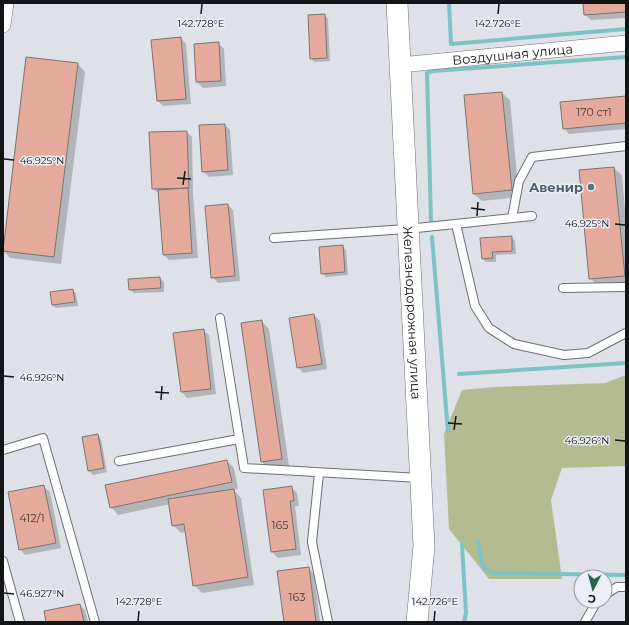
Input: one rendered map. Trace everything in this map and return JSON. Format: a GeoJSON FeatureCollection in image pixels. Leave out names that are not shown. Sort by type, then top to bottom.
{"type":"FeatureCollection","features":[{"type":"Feature","properties":{"kind":"main road","name":"Железнодорожная улица"},"geometry":{"type":"LineString","coordinates":[[397,3],[407,229],[424,546],[417,622]]}},
{"type":"Feature","properties":{"kind":"street"},"geometry":{"type":"LineString","coordinates":[[3,25],[6,3]]}},
{"type":"Feature","properties":{"kind":"street","name":"Воздушная улица"},"geometry":{"type":"LineString","coordinates":[[400,65],[626,44]]}},
{"type":"Feature","properties":{"kind":"lane"},"geometry":{"type":"LineString","coordinates":[[512,218],[519,181],[532,157],[626,146]]}},
{"type":"Feature","properties":{"kind":"lane"},"geometry":{"type":"LineString","coordinates":[[274,238],[407,229],[532,216]]}},
{"type":"Feature","properties":{"kind":"lane"},"geometry":{"type":"LineString","coordinates":[[456,224],[476,306],[489,328],[514,344],[564,355],[588,353],[626,333]]}},
{"type":"Feature","properties":{"kind":"lane"},"geometry":{"type":"LineString","coordinates":[[563,288],[626,287]]}},
{"type":"Feature","properties":{"kind":"lane"},"geometry":{"type":"LineString","coordinates":[[220,318],[244,468],[421,478]]}},
{"type":"Feature","properties":{"kind":"lane"},"geometry":{"type":"LineString","coordinates":[[3,450],[43,438],[94,622]]}},
{"type":"Feature","properties":{"kind":"lane"},"geometry":{"type":"LineString","coordinates":[[119,461],[239,439]]}},
{"type":"Feature","properties":{"kind":"lane"},"geometry":{"type":"LineString","coordinates":[[319,473],[312,542],[328,622]]}},
{"type":"Feature","properties":{"kind":"lane"},"geometry":{"type":"LineString","coordinates":[[3,561],[7,589],[20,622]]}},
{"type":"Feature","properties":{"kind":"lane"},"geometry":{"type":"LineString","coordinates":[[613,590],[618,587],[626,587]]}},
{"type":"Feature","properties":{"kind":"lane"},"geometry":{"type":"LineString","coordinates":[[585,622],[592,609]]}},
{"type":"Feature","properties":{"kind":"green space"},"geometry":{"type":"Polygon","coordinates":[[[626,375],[626,466],[562,468],[551,500],[562,579],[489,579],[449,529],[444,434],[462,390],[494,387],[605,383],[626,375]]]}},
{"type":"Feature","properties":{"kind":"building"},"geometry":{"type":"Polygon","coordinates":[[[583,3],[626,3],[626,12],[584,15],[583,3]]]}},
{"type":"Feature","properties":{"kind":"building"},"geometry":{"type":"Polygon","coordinates":[[[325,14],[327,58],[310,59],[308,15],[325,14]]]}},
{"type":"Feature","properties":{"kind":"building"},"geometry":{"type":"Polygon","coordinates":[[[181,37],[186,99],[157,101],[151,40],[181,37]]]}},
{"type":"Feature","properties":{"kind":"building"},"geometry":{"type":"Polygon","coordinates":[[[219,42],[221,81],[196,82],[194,44],[219,42]]]}},
{"type":"Feature","properties":{"kind":"building"},"geometry":{"type":"Polygon","coordinates":[[[26,57],[78,63],[54,257],[3,251],[26,57]]]}},
{"type":"Feature","properties":{"kind":"building"},"geometry":{"type":"Polygon","coordinates":[[[502,92],[512,190],[473,194],[464,95],[502,92]]]}},
{"type":"Feature","properties":{"kind":"building"},"geometry":{"type":"Polygon","coordinates":[[[626,96],[626,123],[563,129],[560,102],[626,96]]]}},
{"type":"Feature","properties":{"kind":"building"},"geometry":{"type":"Polygon","coordinates":[[[225,124],[228,170],[202,172],[199,125],[225,124]]]}},
{"type":"Feature","properties":{"kind":"building"},"geometry":{"type":"Polygon","coordinates":[[[187,131],[189,188],[152,189],[149,132],[187,131]]]}},
{"type":"Feature","properties":{"kind":"building"},"geometry":{"type":"Polygon","coordinates":[[[614,167],[625,276],[589,279],[579,170],[614,167]]]}},
{"type":"Feature","properties":{"kind":"building"},"geometry":{"type":"Polygon","coordinates":[[[188,188],[192,253],[163,255],[158,190],[188,188]]]}},
{"type":"Feature","properties":{"kind":"building"},"geometry":{"type":"Polygon","coordinates":[[[228,204],[235,276],[211,278],[205,206],[228,204]]]}},
{"type":"Feature","properties":{"kind":"building"},"geometry":{"type":"Polygon","coordinates":[[[512,236],[512,251],[492,252],[493,258],[482,259],[480,238],[512,236]]]}},
{"type":"Feature","properties":{"kind":"building"},"geometry":{"type":"Polygon","coordinates":[[[343,245],[345,272],[321,274],[319,247],[343,245]]]}},
{"type":"Feature","properties":{"kind":"building"},"geometry":{"type":"Polygon","coordinates":[[[160,277],[161,288],[129,290],[128,279],[160,277]]]}},
{"type":"Feature","properties":{"kind":"building"},"geometry":{"type":"Polygon","coordinates":[[[73,289],[75,302],[52,305],[50,292],[73,289]]]}},
{"type":"Feature","properties":{"kind":"building"},"geometry":{"type":"Polygon","coordinates":[[[314,314],[322,364],[297,368],[289,318],[314,314]]]}},
{"type":"Feature","properties":{"kind":"building"},"geometry":{"type":"Polygon","coordinates":[[[262,320],[282,459],[261,462],[241,323],[262,320]]]}},
{"type":"Feature","properties":{"kind":"building"},"geometry":{"type":"Polygon","coordinates":[[[204,329],[211,389],[181,392],[173,333],[204,329]]]}},
{"type":"Feature","properties":{"kind":"building"},"geometry":{"type":"Polygon","coordinates":[[[98,434],[104,468],[88,471],[82,437],[98,434]]]}},
{"type":"Feature","properties":{"kind":"building"},"geometry":{"type":"Polygon","coordinates":[[[227,460],[232,482],[110,508],[105,485],[227,460]]]}},
{"type":"Feature","properties":{"kind":"building"},"geometry":{"type":"Polygon","coordinates":[[[44,485],[56,543],[19,550],[8,492],[44,485]]]}},
{"type":"Feature","properties":{"kind":"building"},"geometry":{"type":"Polygon","coordinates":[[[292,486],[294,501],[290,501],[296,549],[271,552],[263,490],[292,486]]]}},
{"type":"Feature","properties":{"kind":"building"},"geometry":{"type":"Polygon","coordinates":[[[234,489],[248,577],[193,586],[184,524],[172,526],[168,499],[234,489]]]}},
{"type":"Feature","properties":{"kind":"building"},"geometry":{"type":"Polygon","coordinates":[[[309,567],[316,622],[284,622],[277,571],[309,567]]]}},
{"type":"Feature","properties":{"kind":"building"},"geometry":{"type":"Polygon","coordinates":[[[80,604],[84,622],[46,622],[44,611],[80,604]]]}},
{"type":"Feature","properties":{"kind":"waterway"},"geometry":{"type":"LineString","coordinates":[[449,3],[451,44],[626,29]]}},
{"type":"Feature","properties":{"kind":"waterway"},"geometry":{"type":"LineString","coordinates":[[431,222],[427,73],[433,71],[626,57]]}},
{"type":"Feature","properties":{"kind":"waterway"},"geometry":{"type":"LineString","coordinates":[[432,237],[448,432]]}},
{"type":"Feature","properties":{"kind":"waterway"},"geometry":{"type":"LineString","coordinates":[[459,374],[626,363]]}},
{"type":"Feature","properties":{"kind":"waterway"},"geometry":{"type":"LineString","coordinates":[[478,542],[483,567],[492,573],[626,575]]}},
{"type":"Feature","properties":{"kind":"waterway"},"geometry":{"type":"LineString","coordinates":[[462,544],[466,613],[464,622]]}},
{"type":"Feature","properties":{"kind":"place","name":"Авенир"},"geometry":{"type":"Point","coordinates":[591,187]}}]}
